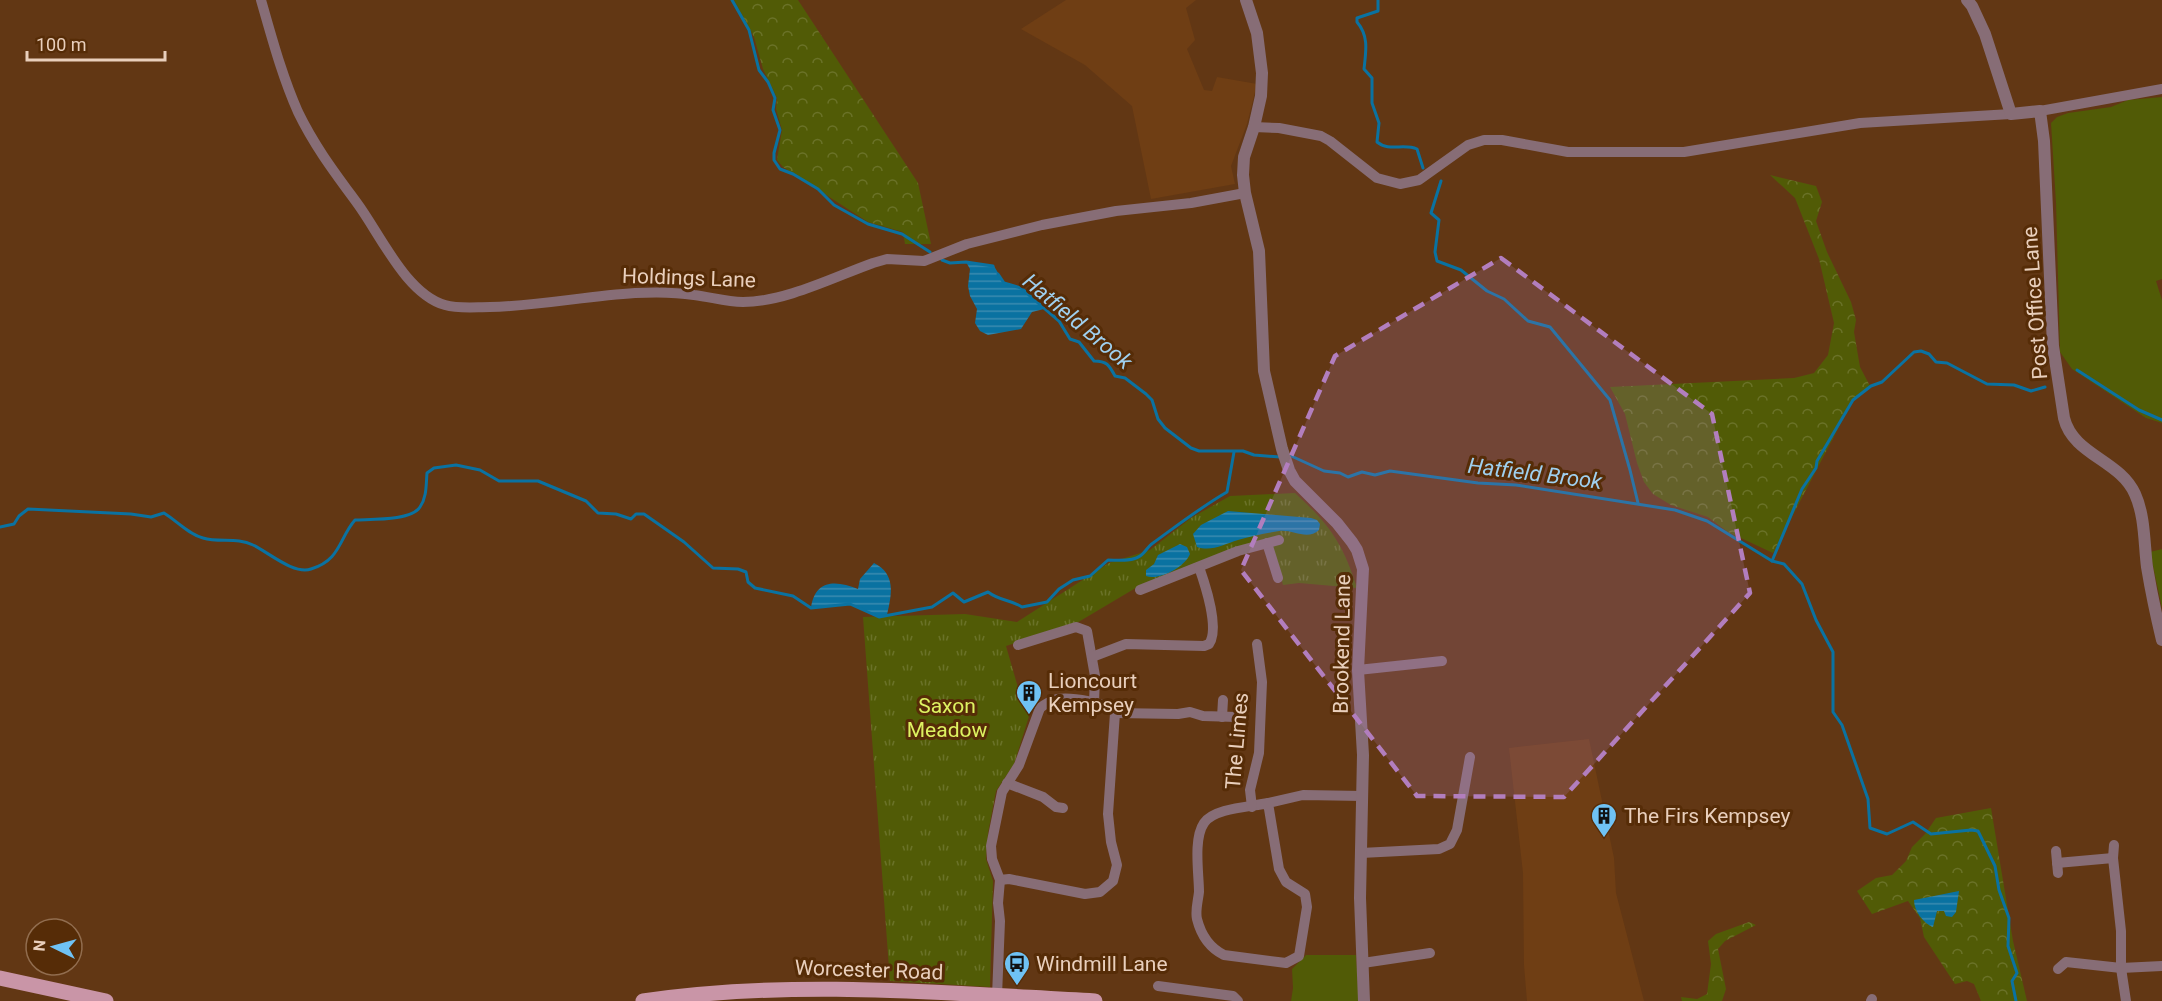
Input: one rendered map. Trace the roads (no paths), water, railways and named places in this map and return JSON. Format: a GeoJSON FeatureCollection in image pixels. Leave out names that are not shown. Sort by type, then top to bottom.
{"type":"FeatureCollection","features":[{"type":"Feature","properties":{"kind":"main road"},"geometry":{"type":"LineString","coordinates":[[0,978],[106,1001]]}},
{"type":"Feature","properties":{"kind":"main road","name":"Worcester Road"},"geometry":{"type":"LineString","coordinates":[[642,1001],[694,994],[816,988],[1095,1001]]}},
{"type":"Feature","properties":{"kind":"street","name":"Holdings Lane"},"geometry":{"type":"LineString","coordinates":[[261,0],[285,81],[298,112],[323,157],[407,277],[428,297],[446,305],[513,306],[641,293],[694,295],[729,301],[762,300],[786,295],[887,259],[924,261],[967,244],[1042,225],[1116,211],[1191,203],[1245,193]]}},
{"type":"Feature","properties":{"kind":"street","name":"Brookend Lane"},"geometry":{"type":"LineString","coordinates":[[1246,0],[1257,33],[1262,74],[1261,96],[1244,157],[1245,193],[1258,251],[1264,371],[1289,470],[1295,481],[1337,524],[1357,550],[1362,564],[1358,670],[1363,755],[1360,898],[1364,1001]]}},
{"type":"Feature","properties":{"kind":"street"},"geometry":{"type":"LineString","coordinates":[[1967,0],[1985,34],[2011,114]]}},
{"type":"Feature","properties":{"kind":"street"},"geometry":{"type":"LineString","coordinates":[[1254,127],[1300,131],[1321,136],[1377,178],[1400,184],[1419,180],[1468,145],[1484,140],[1502,140],[1568,152],[1684,152],[1860,123],[2040,111],[2162,89]]}},
{"type":"Feature","properties":{"kind":"street","name":"Post Office Lane"},"geometry":{"type":"LineString","coordinates":[[2040,111],[2044,141],[2053,346],[2064,418],[2067,429],[2074,439],[2124,478],[2135,494],[2162,640]]}},
{"type":"Feature","properties":{"kind":"street"},"geometry":{"type":"LineString","coordinates":[[1140,590],[1238,551],[1273,542],[1278,578]]}},
{"type":"Feature","properties":{"kind":"street"},"geometry":{"type":"LineString","coordinates":[[1092,657],[1125,644],[1197,646],[1209,644],[1214,631],[1207,590],[1199,567]]}},
{"type":"Feature","properties":{"kind":"street"},"geometry":{"type":"LineString","coordinates":[[1018,645],[1079,627],[1087,631],[1096,690],[1094,703]]}},
{"type":"Feature","properties":{"kind":"street","name":"The Limes"},"geometry":{"type":"LineString","coordinates":[[1252,807],[1250,790],[1259,753],[1262,682],[1257,644]]}},
{"type":"Feature","properties":{"kind":"street"},"geometry":{"type":"LineString","coordinates":[[1358,670],[1442,661]]}},
{"type":"Feature","properties":{"kind":"street"},"geometry":{"type":"LineString","coordinates":[[997,996],[1000,880],[992,860],[991,846],[1002,792],[1019,765],[1040,708],[1056,700],[1094,703],[1111,708],[1115,713],[1108,813],[1111,842],[1117,865],[1113,881],[1100,892],[1085,894],[1009,879],[1000,880]]}},
{"type":"Feature","properties":{"kind":"street"},"geometry":{"type":"LineString","coordinates":[[1222,717],[1223,700]]}},
{"type":"Feature","properties":{"kind":"street"},"geometry":{"type":"LineString","coordinates":[[1115,713],[1178,714],[1190,712],[1203,716],[1237,717]]}},
{"type":"Feature","properties":{"kind":"street"},"geometry":{"type":"LineString","coordinates":[[1361,853],[1440,849],[1450,843],[1457,830],[1470,757]]}},
{"type":"Feature","properties":{"kind":"street"},"geometry":{"type":"LineString","coordinates":[[1007,783],[1043,797],[1056,807],[1063,808]]}},
{"type":"Feature","properties":{"kind":"street","name":"The Limes"},"geometry":{"type":"LineString","coordinates":[[1268,803],[1279,869],[1286,882],[1305,894],[1308,907],[1299,957],[1286,963],[1224,955],[1215,950],[1203,936],[1196,917],[1199,891],[1198,841],[1203,824],[1214,814],[1303,795],[1363,796]]}},
{"type":"Feature","properties":{"kind":"street"},"geometry":{"type":"LineString","coordinates":[[2114,845],[2113,858],[2121,931],[2121,968],[2126,1001]]}},
{"type":"Feature","properties":{"kind":"street"},"geometry":{"type":"LineString","coordinates":[[2057,862],[2113,858]]}},
{"type":"Feature","properties":{"kind":"street"},"geometry":{"type":"LineString","coordinates":[[1363,963],[1430,953]]}},
{"type":"Feature","properties":{"kind":"street"},"geometry":{"type":"LineString","coordinates":[[2058,969],[2066,962],[2121,968],[2162,966]]}},
{"type":"Feature","properties":{"kind":"street"},"geometry":{"type":"LineString","coordinates":[[1158,986],[1233,996],[1238,1001]]}},
{"type":"Feature","properties":{"kind":"water"},"geometry":{"type":"Polygon","coordinates":[[[966,262],[994,266],[1004,283],[1021,288],[1044,309],[1032,312],[1021,329],[988,335],[980,331],[975,323],[977,309],[970,296],[968,286],[970,269],[966,262]]]}},
{"type":"Feature","properties":{"kind":"water"},"geometry":{"type":"Polygon","coordinates":[[[1228,511],[1311,518],[1320,524],[1319,530],[1310,535],[1279,531],[1248,537],[1213,548],[1197,547],[1193,534],[1201,525],[1228,511]]]}},
{"type":"Feature","properties":{"kind":"water"},"geometry":{"type":"Polygon","coordinates":[[[1180,544],[1187,547],[1190,554],[1183,564],[1164,575],[1146,576],[1146,570],[1154,564],[1158,555],[1180,544]]]}},
{"type":"Feature","properties":{"kind":"water"},"geometry":{"type":"Polygon","coordinates":[[[874,563],[886,573],[891,585],[887,615],[879,617],[850,604],[811,608],[817,592],[828,584],[842,584],[858,589],[860,579],[874,563]]]}},
{"type":"Feature","properties":{"kind":"water"},"geometry":{"type":"Polygon","coordinates":[[[1959,891],[1956,912],[1952,917],[1946,916],[1944,911],[1937,911],[1933,927],[1926,923],[1917,912],[1914,900],[1959,891]]]}},
{"type":"Feature","properties":{"kind":"waterway","name":"Hatfield Brook"},"geometry":{"type":"LineString","coordinates":[[732,0],[749,30],[759,70],[768,82],[775,98],[773,110],[780,130],[774,160],[780,169],[818,189],[834,205],[868,224],[902,234],[930,252]]}},
{"type":"Feature","properties":{"kind":"waterway","name":"Hatfield Brook"},"geometry":{"type":"LineString","coordinates":[[1378,0],[1378,11],[1357,18],[1365,38],[1364,69],[1372,78],[1372,103],[1379,123],[1377,142],[1386,146],[1417,149],[1423,168]]}},
{"type":"Feature","properties":{"kind":"waterway","name":"Hatfield Brook"},"geometry":{"type":"LineString","coordinates":[[1441,181],[1431,213],[1439,220],[1435,252],[1437,261],[1461,270],[1487,291],[1504,299],[1528,321],[1550,327],[1610,400],[1638,503]]}},
{"type":"Feature","properties":{"kind":"waterway","name":"Hatfield Brook"},"geometry":{"type":"LineString","coordinates":[[942,260],[950,263],[966,262],[993,266]]}},
{"type":"Feature","properties":{"kind":"waterway","name":"Hatfield Brook"},"geometry":{"type":"LineString","coordinates":[[998,274],[1004,283],[1021,288],[1059,321],[1070,339],[1079,342],[1094,361],[1105,363],[1115,376],[1125,378],[1146,394],[1152,400],[1158,419],[1165,428],[1191,448],[1199,451],[1243,451],[1254,455],[1280,457]]}},
{"type":"Feature","properties":{"kind":"waterway"},"geometry":{"type":"LineString","coordinates":[[1772,561],[1802,489],[1853,400],[1871,386],[1882,382],[1914,352],[1921,351],[1929,354],[1936,362],[1947,363],[1987,384],[2014,385],[2031,391],[2045,387]]}},
{"type":"Feature","properties":{"kind":"waterway"},"geometry":{"type":"LineString","coordinates":[[2077,370],[2139,410],[2162,420]]}},
{"type":"Feature","properties":{"kind":"waterway"},"geometry":{"type":"LineString","coordinates":[[0,527],[14,524],[19,516],[28,509],[151,517],[164,513],[198,536],[247,543],[289,566],[304,570],[321,565],[328,560],[355,520],[400,517],[415,512],[424,499],[427,473],[434,468],[456,465],[480,470],[499,481],[538,481],[586,501],[598,513],[616,514],[631,519],[636,514],[644,514],[684,542],[713,568],[738,569],[746,572],[748,582],[755,588],[793,596],[811,608],[850,604],[879,617],[932,607],[953,593],[964,602],[988,592],[1022,607],[1047,602],[1059,589],[1073,580],[1090,576],[1108,560],[1137,558],[1151,544],[1227,492],[1234,452]]}},
{"type":"Feature","properties":{"kind":"waterway","name":"Hatfield Brook"},"geometry":{"type":"LineString","coordinates":[[1289,455],[1324,471],[1340,473],[1348,477],[1362,472],[1375,475],[1390,471],[1478,483],[1516,485],[1675,510],[1707,521],[1772,561],[1784,564],[1802,584],[1816,620],[1833,652],[1833,712],[1842,725],[1868,799],[1870,828],[1887,834],[1913,822],[1931,834],[1978,831],[1995,866],[1999,890],[2009,918],[2008,946],[2017,973],[2012,981],[2016,1001]]}},
{"type":"Feature","properties":{"kind":"place","name":"Lioncourt Kempsey"},"geometry":{"type":"Point","coordinates":[1029,716]}},
{"type":"Feature","properties":{"kind":"place","name":"The Firs Kempsey"},"geometry":{"type":"Point","coordinates":[1604,839]}},
{"type":"Feature","properties":{"kind":"place","name":"Windmill Lane"},"geometry":{"type":"Point","coordinates":[1017,987]}},
{"type":"Feature","properties":{"kind":"park label","name":"Saxon Meadow"},"geometry":{"type":"Point","coordinates":[947,718]}}]}
